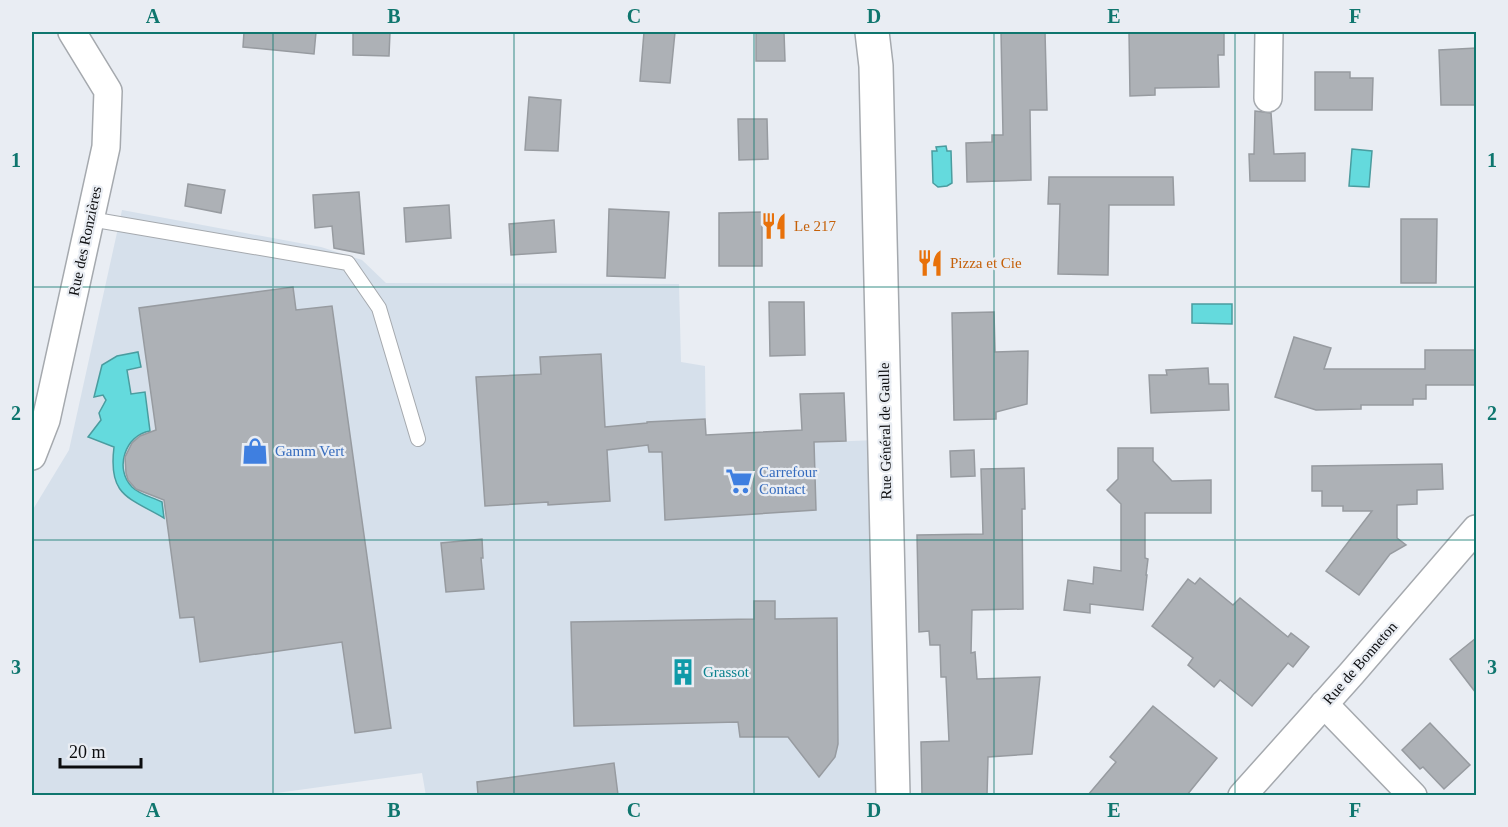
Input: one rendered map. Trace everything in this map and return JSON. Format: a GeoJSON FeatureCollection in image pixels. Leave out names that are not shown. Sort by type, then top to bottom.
{"type":"FeatureCollection","features":[{"type":"Feature","properties":{"kind":"street","name":"Rue des Ronzières"},"geometry":{"type":"LineString","coordinates":[[32,456],[46,420],[106,147],[108,92],[72,32]]}},
{"type":"Feature","properties":{"kind":"street","name":"Rue Général de Gaulle"},"geometry":{"type":"LineString","coordinates":[[872,32],[876,66],[893,795]]}},
{"type":"Feature","properties":{"kind":"street","name":"Rue Général de Gaulle"},"geometry":{"type":"LineString","coordinates":[[876,66],[880,32]]}},
{"type":"Feature","properties":{"kind":"street"},"geometry":{"type":"LineString","coordinates":[[1268,98],[1269,32]]}},
{"type":"Feature","properties":{"kind":"street","name":"Rue de Bonneton"},"geometry":{"type":"LineString","coordinates":[[1242,795],[1476,530]]}},
{"type":"Feature","properties":{"kind":"street"},"geometry":{"type":"LineString","coordinates":[[1324,704],[1413,795]]}},
{"type":"Feature","properties":{"kind":"lane"},"geometry":{"type":"LineString","coordinates":[[90,219],[348,263],[379,308],[418,439]]}},
{"type":"Feature","properties":{"kind":"shaded area"},"geometry":{"type":"Polygon","coordinates":[[[122,210],[321,247],[362,260],[386,283],[679,284],[681,362],[705,366],[706,435],[803,443],[876,440],[885,795],[426,796],[422,773],[255,796],[32,795],[32,511],[69,450],[122,210]]]}},
{"type":"Feature","properties":{"kind":"water"},"geometry":{"type":"Polygon","coordinates":[[[946,146],[947,151],[951,151],[952,183],[938,187],[933,183],[932,151],[937,151],[936,147],[946,146]]]}},
{"type":"Feature","properties":{"kind":"water"},"geometry":{"type":"Polygon","coordinates":[[[1352,149],[1372,151],[1369,187],[1349,186],[1352,149]]]}},
{"type":"Feature","properties":{"kind":"water"},"geometry":{"type":"Polygon","coordinates":[[[1192,304],[1232,304],[1232,324],[1192,323],[1192,304]]]}},
{"type":"Feature","properties":{"kind":"water"},"geometry":{"type":"Polygon","coordinates":[[[138,352],[141,367],[127,370],[131,394],[145,392],[150,431],[134,439],[129,446],[123,462],[124,471],[127,480],[135,490],[162,502],[164,518],[123,493],[114,476],[114,447],[88,437],[101,420],[99,413],[106,400],[103,395],[94,397],[102,365],[117,356],[138,352]]]}},
{"type":"Feature","properties":{"kind":"building"},"geometry":{"type":"Polygon","coordinates":[[[244,32],[316,32],[314,54],[243,47],[244,32]]]}},
{"type":"Feature","properties":{"kind":"building"},"geometry":{"type":"Polygon","coordinates":[[[353,32],[390,32],[389,56],[353,55],[353,32]]]}},
{"type":"Feature","properties":{"kind":"building"},"geometry":{"type":"Polygon","coordinates":[[[644,32],[675,32],[670,83],[640,81],[644,32]]]}},
{"type":"Feature","properties":{"kind":"building"},"geometry":{"type":"Polygon","coordinates":[[[756,32],[784,32],[785,61],[756,61],[756,32]]]}},
{"type":"Feature","properties":{"kind":"building"},"geometry":{"type":"Polygon","coordinates":[[[1001,32],[1045,32],[1047,110],[1030,110],[1031,180],[967,182],[966,143],[992,142],[992,135],[1003,135],[1001,32]]]}},
{"type":"Feature","properties":{"kind":"building"},"geometry":{"type":"Polygon","coordinates":[[[1129,32],[1224,32],[1224,55],[1218,55],[1219,87],[1155,88],[1155,95],[1130,96],[1129,32]]]}},
{"type":"Feature","properties":{"kind":"building"},"geometry":{"type":"Polygon","coordinates":[[[1476,48],[1476,105],[1441,105],[1439,50],[1476,48]]]}},
{"type":"Feature","properties":{"kind":"building"},"geometry":{"type":"Polygon","coordinates":[[[1315,72],[1350,72],[1350,78],[1373,78],[1372,110],[1315,110],[1315,72]]]}},
{"type":"Feature","properties":{"kind":"building"},"geometry":{"type":"Polygon","coordinates":[[[529,97],[561,100],[558,151],[525,150],[529,97]]]}},
{"type":"Feature","properties":{"kind":"building"},"geometry":{"type":"Polygon","coordinates":[[[1255,111],[1271,113],[1274,154],[1305,153],[1305,181],[1250,181],[1249,154],[1254,154],[1255,111]]]}},
{"type":"Feature","properties":{"kind":"building"},"geometry":{"type":"Polygon","coordinates":[[[738,119],[767,119],[768,159],[739,160],[738,119]]]}},
{"type":"Feature","properties":{"kind":"building"},"geometry":{"type":"Polygon","coordinates":[[[1049,177],[1173,177],[1174,205],[1109,205],[1108,275],[1058,274],[1060,204],[1048,204],[1049,177]]]}},
{"type":"Feature","properties":{"kind":"building"},"geometry":{"type":"Polygon","coordinates":[[[188,184],[225,190],[221,213],[185,206],[188,184]]]}},
{"type":"Feature","properties":{"kind":"building"},"geometry":{"type":"Polygon","coordinates":[[[359,192],[364,254],[334,248],[332,226],[315,228],[313,195],[359,192]]]}},
{"type":"Feature","properties":{"kind":"building"},"geometry":{"type":"Polygon","coordinates":[[[449,205],[451,238],[406,242],[404,208],[449,205]]]}},
{"type":"Feature","properties":{"kind":"building"},"geometry":{"type":"Polygon","coordinates":[[[609,209],[669,212],[665,278],[607,276],[609,209]]]}},
{"type":"Feature","properties":{"kind":"building"},"geometry":{"type":"Polygon","coordinates":[[[762,212],[762,266],[719,266],[719,213],[762,212]]]}},
{"type":"Feature","properties":{"kind":"building"},"geometry":{"type":"Polygon","coordinates":[[[1401,219],[1437,219],[1436,283],[1401,283],[1401,219]]]}},
{"type":"Feature","properties":{"kind":"building"},"geometry":{"type":"Polygon","coordinates":[[[554,220],[556,252],[511,255],[509,224],[554,220]]]}},
{"type":"Feature","properties":{"kind":"building","name":"Gamm Vert"},"geometry":{"type":"Polygon","coordinates":[[[293,287],[296,310],[332,306],[391,728],[355,733],[342,642],[200,662],[194,617],[180,618],[164,500],[136,489],[128,480],[126,473],[125,457],[132,443],[140,436],[156,430],[139,308],[293,287]]]}},
{"type":"Feature","properties":{"kind":"building"},"geometry":{"type":"Polygon","coordinates":[[[769,302],[804,302],[805,355],[770,356],[769,302]]]}},
{"type":"Feature","properties":{"kind":"building"},"geometry":{"type":"Polygon","coordinates":[[[994,312],[995,352],[1028,351],[1027,404],[996,412],[996,419],[954,420],[952,313],[994,312]]]}},
{"type":"Feature","properties":{"kind":"building"},"geometry":{"type":"Polygon","coordinates":[[[1294,337],[1331,348],[1324,369],[1425,369],[1425,350],[1476,350],[1476,385],[1426,385],[1426,399],[1413,399],[1413,405],[1361,405],[1361,409],[1316,410],[1275,397],[1294,337]]]}},
{"type":"Feature","properties":{"kind":"building"},"geometry":{"type":"Polygon","coordinates":[[[601,354],[605,427],[705,419],[706,435],[802,430],[800,394],[844,393],[846,441],[814,442],[816,510],[665,520],[662,452],[649,452],[648,445],[607,450],[610,501],[485,506],[476,377],[541,374],[540,357],[601,354]]]}},
{"type":"Feature","properties":{"kind":"building"},"geometry":{"type":"Polygon","coordinates":[[[1208,368],[1209,384],[1228,384],[1229,410],[1151,413],[1149,375],[1167,375],[1166,370],[1208,368]]]}},
{"type":"Feature","properties":{"kind":"building"},"geometry":{"type":"Polygon","coordinates":[[[1118,448],[1153,448],[1153,461],[1172,481],[1211,480],[1211,513],[1145,513],[1145,558],[1148,559],[1143,610],[1090,604],[1090,613],[1064,610],[1068,580],[1093,584],[1094,567],[1121,571],[1121,504],[1107,490],[1118,479],[1118,448]]]}},
{"type":"Feature","properties":{"kind":"building"},"geometry":{"type":"Polygon","coordinates":[[[974,450],[975,476],[951,477],[950,451],[974,450]]]}},
{"type":"Feature","properties":{"kind":"building"},"geometry":{"type":"Polygon","coordinates":[[[1442,464],[1443,489],[1417,490],[1417,504],[1397,505],[1397,538],[1406,545],[1390,554],[1359,595],[1326,571],[1372,511],[1343,511],[1343,506],[1322,506],[1322,491],[1312,491],[1312,466],[1442,464]]]}},
{"type":"Feature","properties":{"kind":"building"},"geometry":{"type":"Polygon","coordinates":[[[1024,468],[1023,609],[972,610],[971,653],[975,652],[977,679],[1040,677],[1032,754],[988,757],[987,795],[922,795],[921,742],[949,741],[946,677],[941,677],[940,645],[930,645],[929,631],[919,632],[917,535],[983,534],[981,469],[1024,468]]]}},
{"type":"Feature","properties":{"kind":"building"},"geometry":{"type":"Polygon","coordinates":[[[482,539],[484,589],[446,592],[441,543],[482,539]]]}},
{"type":"Feature","properties":{"kind":"building"},"geometry":{"type":"Polygon","coordinates":[[[1200,578],[1233,605],[1240,598],[1288,637],[1291,633],[1309,647],[1293,667],[1288,663],[1252,706],[1220,680],[1214,687],[1188,665],[1193,658],[1152,626],[1188,579],[1195,584],[1200,578]]]}},
{"type":"Feature","properties":{"kind":"building","name":"Grassot"},"geometry":{"type":"Polygon","coordinates":[[[754,601],[775,601],[775,619],[837,618],[838,744],[835,757],[819,777],[788,737],[740,737],[738,722],[574,726],[571,622],[754,619],[754,601]]]}},
{"type":"Feature","properties":{"kind":"building"},"geometry":{"type":"Polygon","coordinates":[[[1476,638],[1476,693],[1450,659],[1476,638]]]}},
{"type":"Feature","properties":{"kind":"building"},"geometry":{"type":"Polygon","coordinates":[[[1153,706],[1217,758],[1187,795],[1088,795],[1116,762],[1110,757],[1153,706]]]}},
{"type":"Feature","properties":{"kind":"building"},"geometry":{"type":"Polygon","coordinates":[[[1430,723],[1470,765],[1444,789],[1423,767],[1420,769],[1402,750],[1430,723]]]}},
{"type":"Feature","properties":{"kind":"building"},"geometry":{"type":"Polygon","coordinates":[[[614,763],[618,795],[478,795],[477,782],[614,763]]]}},
{"type":"Feature","properties":{"kind":"place","name":"Le 217"},"geometry":{"type":"Point","coordinates":[774,226]}},
{"type":"Feature","properties":{"kind":"place","name":"Pizza et Cie"},"geometry":{"type":"Point","coordinates":[930,263]}},
{"type":"Feature","properties":{"kind":"place","name":"Gamm Vert"},"geometry":{"type":"Point","coordinates":[255,451]}},
{"type":"Feature","properties":{"kind":"place","name":"Carrefour Contact"},"geometry":{"type":"Point","coordinates":[739,481]}},
{"type":"Feature","properties":{"kind":"place","name":"Grassot"},"geometry":{"type":"Point","coordinates":[683,672]}}]}
